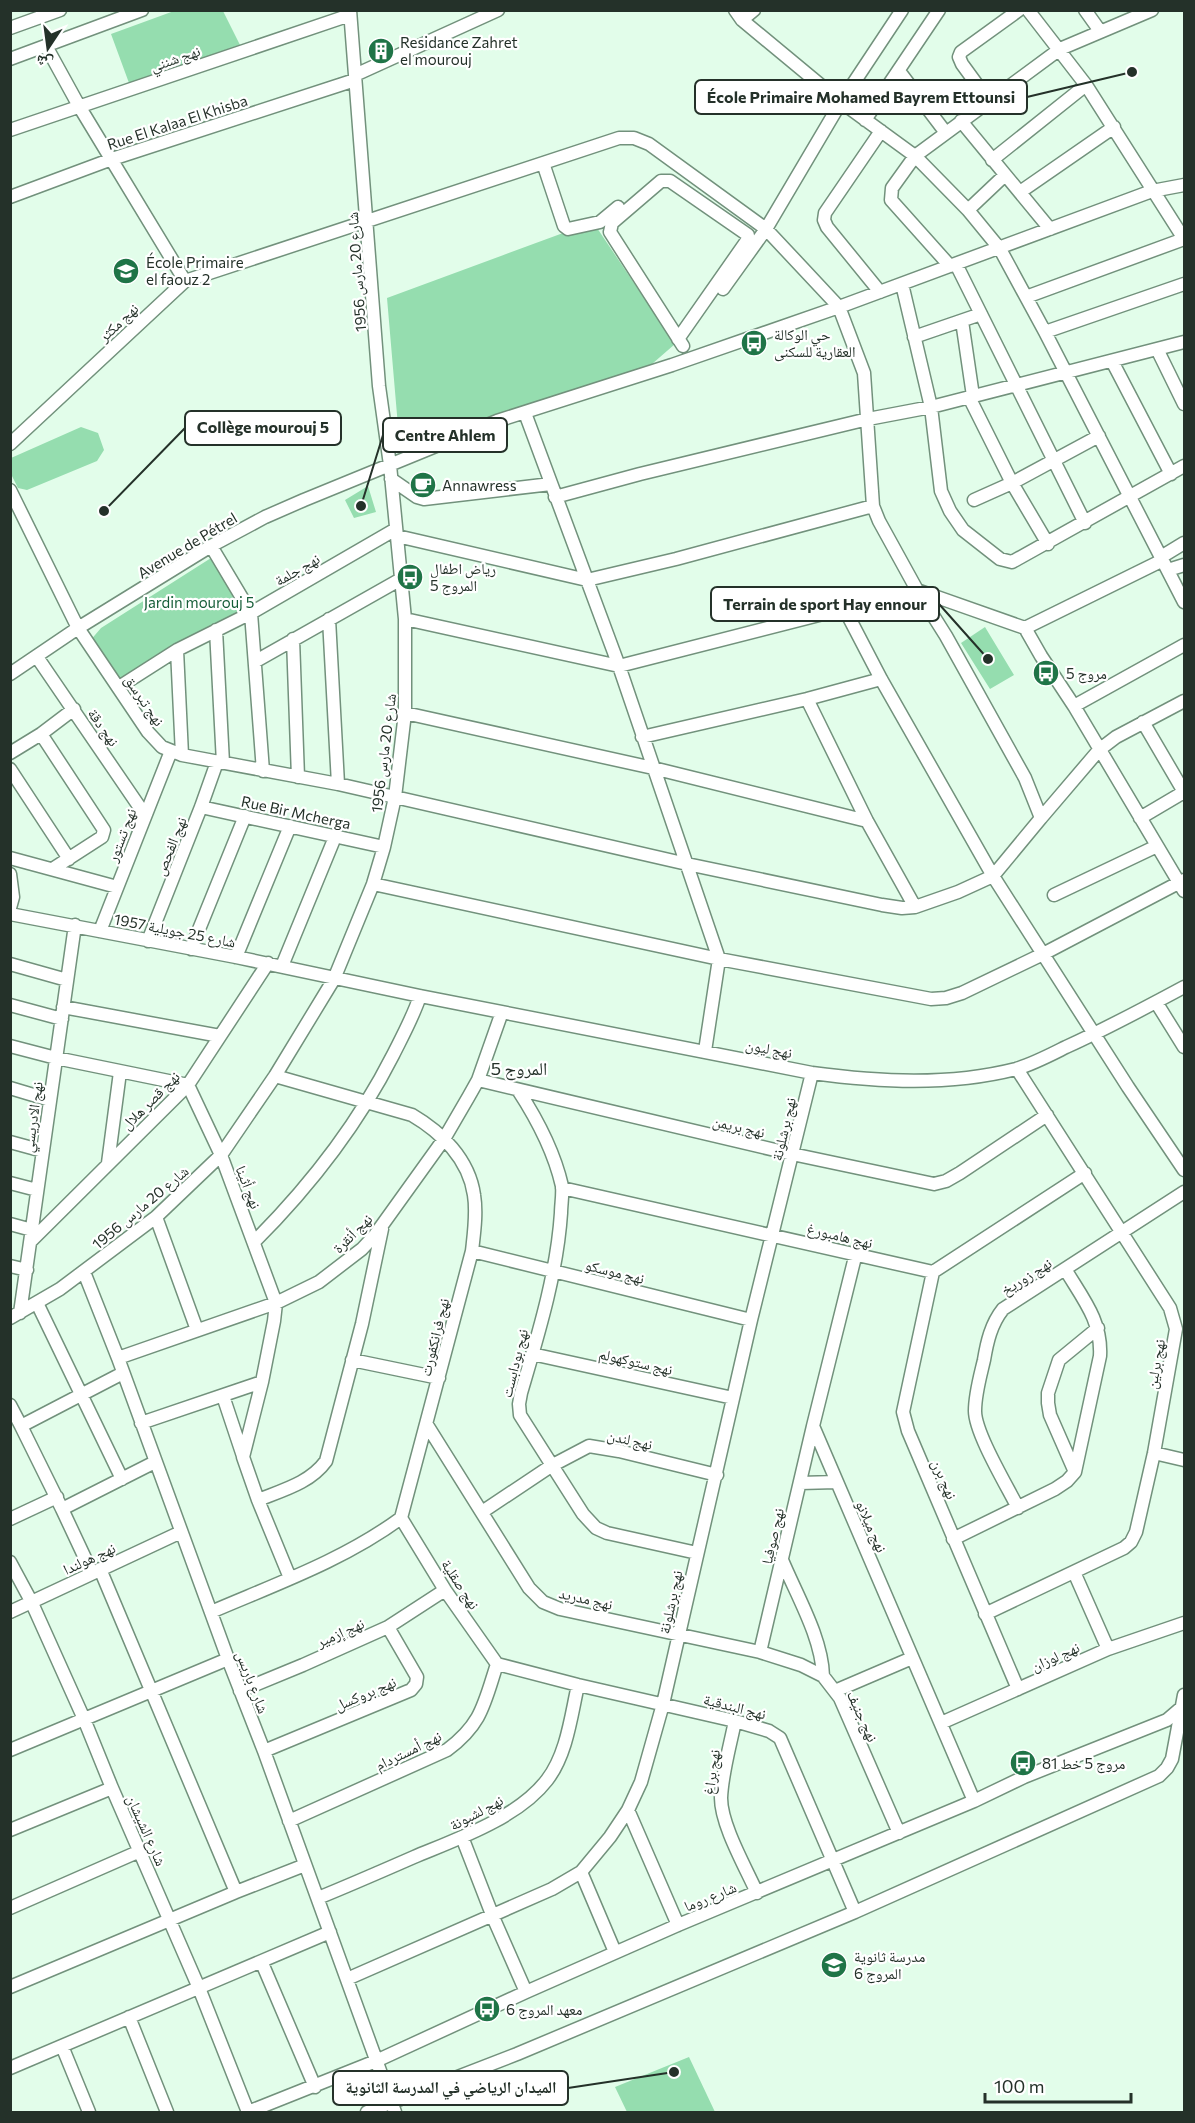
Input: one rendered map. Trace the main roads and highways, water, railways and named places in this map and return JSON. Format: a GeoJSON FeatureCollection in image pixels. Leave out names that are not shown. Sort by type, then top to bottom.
{"type":"FeatureCollection","features":[{"type":"Feature","properties":{"kind":"place","name":"Residance Zahret el mourouj"},"geometry":{"type":"Point","coordinates":[381,51]}},
{"type":"Feature","properties":{"kind":"place","name":"École Primaire Mohamed Bayrem Ettounsi"},"geometry":{"type":"Point","coordinates":[1132,72]}},
{"type":"Feature","properties":{"kind":"place","name":"École Primaire el faouz 2"},"geometry":{"type":"Point","coordinates":[126,271]}},
{"type":"Feature","properties":{"kind":"place","name":"حي الوكالة العقارية للسكنى"},"geometry":{"type":"Point","coordinates":[754,343]}},
{"type":"Feature","properties":{"kind":"place","name":"Annawress"},"geometry":{"type":"Point","coordinates":[423,485]}},
{"type":"Feature","properties":{"kind":"place","name":"Centre Ahlem"},"geometry":{"type":"Point","coordinates":[361,506]}},
{"type":"Feature","properties":{"kind":"place","name":"Collège mourouj 5"},"geometry":{"type":"Point","coordinates":[104,511]}},
{"type":"Feature","properties":{"kind":"place","name":"رياض اطفال المروج 5"},"geometry":{"type":"Point","coordinates":[410,577]}},
{"type":"Feature","properties":{"kind":"place","name":"Terrain de sport Hay ennour"},"geometry":{"type":"Point","coordinates":[988,659]}},
{"type":"Feature","properties":{"kind":"place","name":"مروج 5"},"geometry":{"type":"Point","coordinates":[1046,673]}},
{"type":"Feature","properties":{"kind":"place","name":"مروج 5 خط 81"},"geometry":{"type":"Point","coordinates":[1023,1763]}},
{"type":"Feature","properties":{"kind":"place","name":"مدرسة ثانوية المروج 6"},"geometry":{"type":"Point","coordinates":[834,1965]}},
{"type":"Feature","properties":{"kind":"place","name":"معهد المروج 6"},"geometry":{"type":"Point","coordinates":[487,2009]}},
{"type":"Feature","properties":{"kind":"place","name":"الميدان الرياضي في المدرسة الثانوية"},"geometry":{"type":"Point","coordinates":[674,2072]}},
{"type":"Feature","properties":{"kind":"district","name":"المروج 5"},"geometry":{"type":"Point","coordinates":[519,1068]}},
{"type":"Feature","properties":{"kind":"park label","name":"Jardin mourouj 5"},"geometry":{"type":"Point","coordinates":[199,602]}}]}
